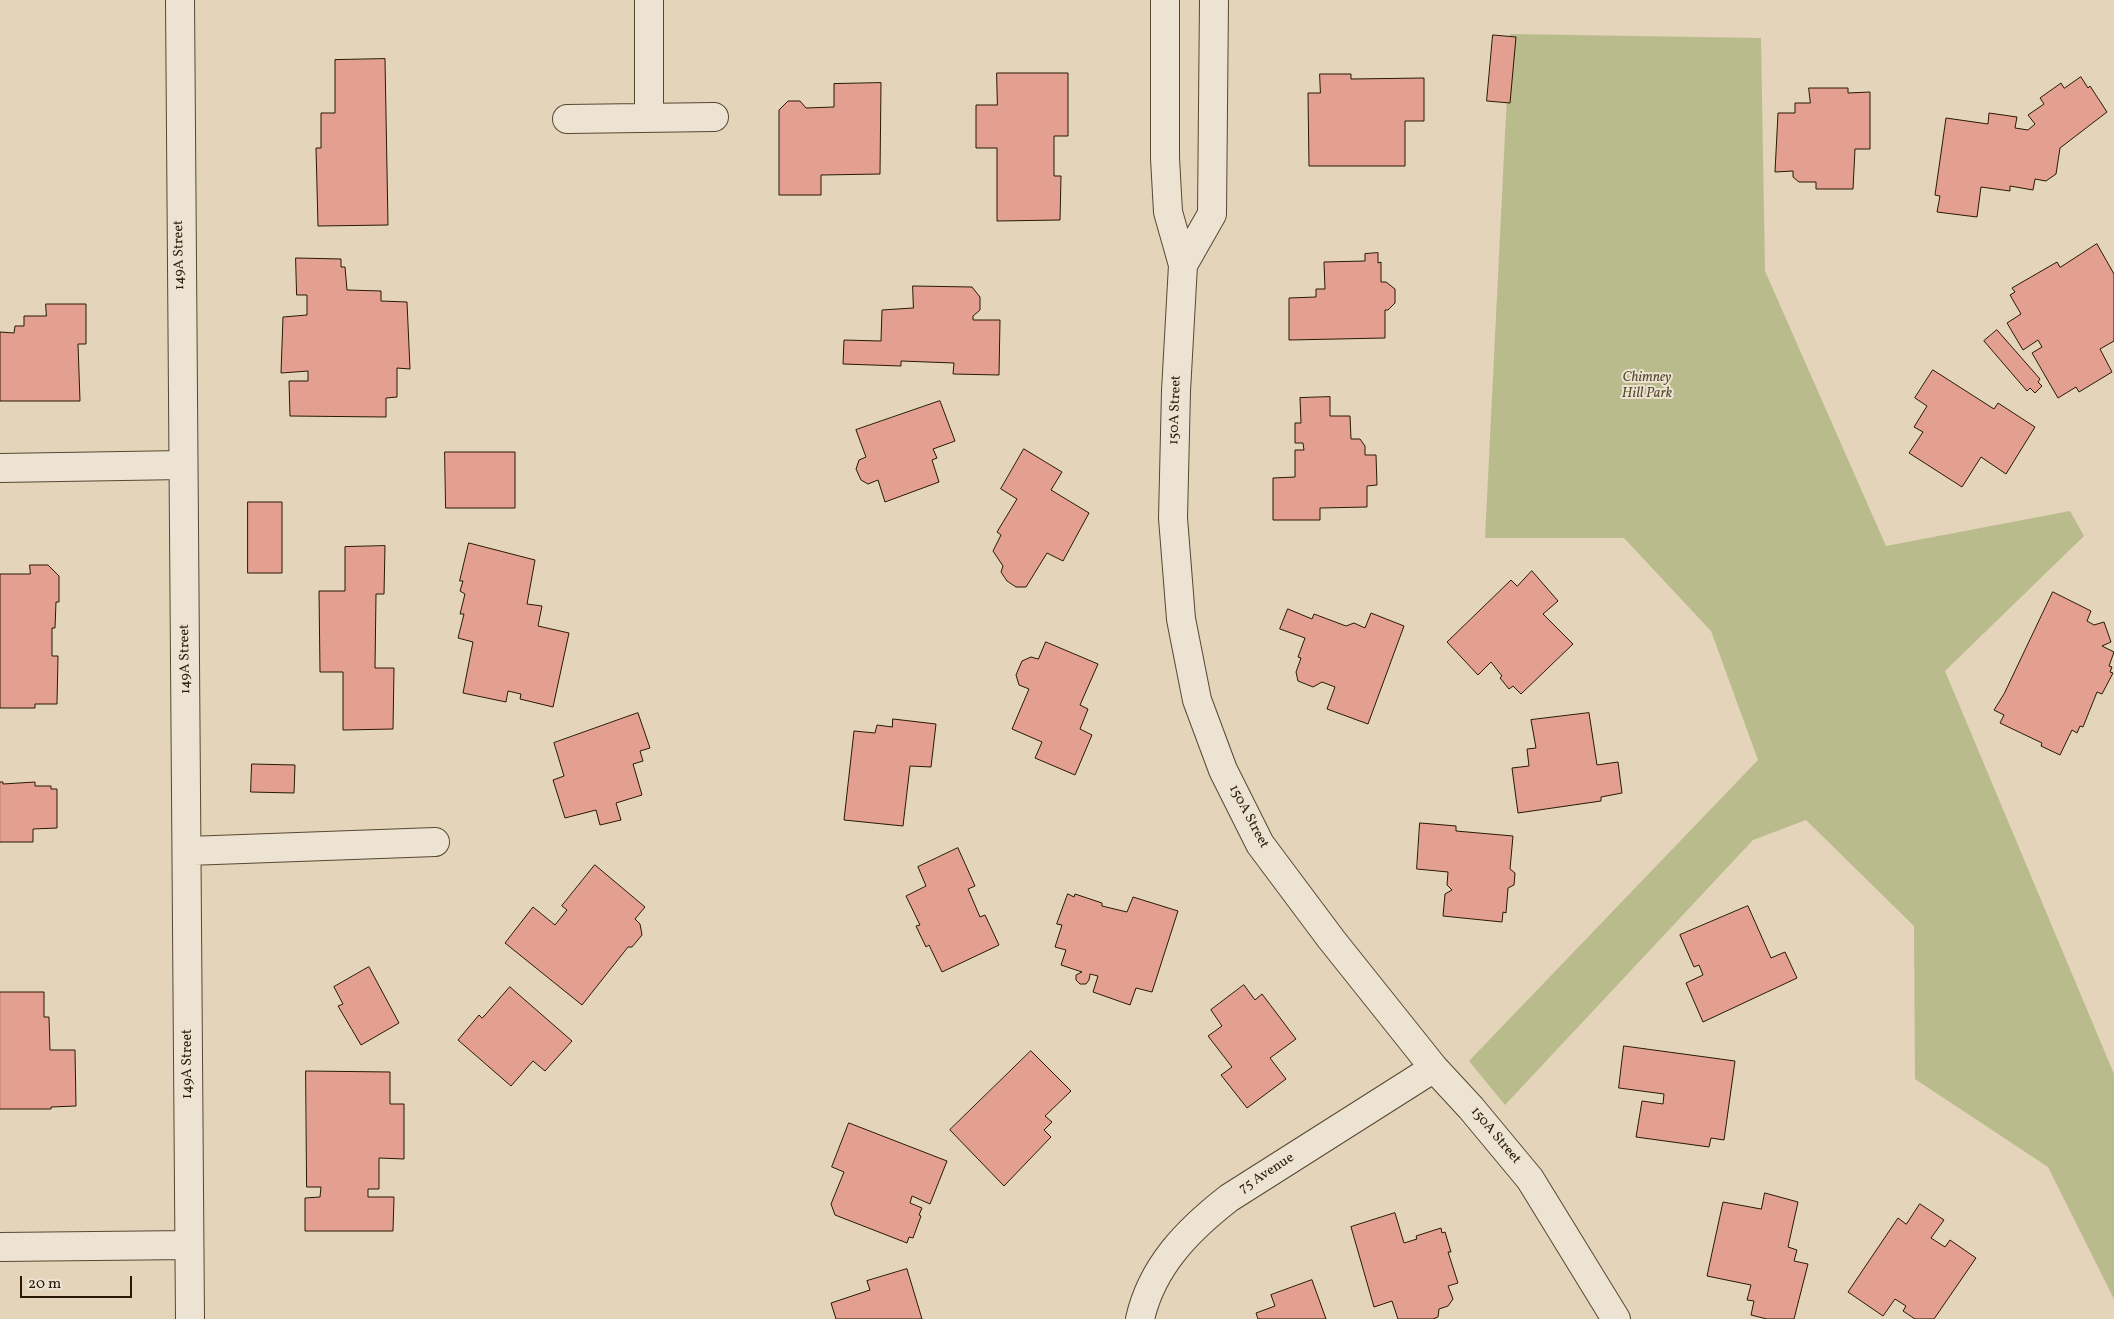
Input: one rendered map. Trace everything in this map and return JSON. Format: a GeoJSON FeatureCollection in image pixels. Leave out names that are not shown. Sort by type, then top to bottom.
{"type":"FeatureCollection","features":[{"type":"Feature","properties":{"kind":"street","name":"149A Street"},"geometry":{"type":"LineString","coordinates":[[180,0],[180,241],[188,851],[190,1319]]}},
{"type":"Feature","properties":{"kind":"street"},"geometry":{"type":"LineString","coordinates":[[648,118],[649,0]]}},
{"type":"Feature","properties":{"kind":"street","name":"150A Street"},"geometry":{"type":"LineString","coordinates":[[1165,0],[1165,158],[1168,203],[1183,265],[1176,391],[1173,518],[1181,619],[1196,700],[1223,770],[1260,844],[1331,939],[1434,1068],[1471,1108],[1530,1179],[1616,1319]]}},
{"type":"Feature","properties":{"kind":"street","name":"150A Street"},"geometry":{"type":"LineString","coordinates":[[1183,265],[1212,214],[1214,0]]}},
{"type":"Feature","properties":{"kind":"street"},"geometry":{"type":"LineString","coordinates":[[567,119],[714,117]]}},
{"type":"Feature","properties":{"kind":"street"},"geometry":{"type":"LineString","coordinates":[[0,468],[184,466]]}},
{"type":"Feature","properties":{"kind":"street"},"geometry":{"type":"LineString","coordinates":[[188,851],[435,842]]}},
{"type":"Feature","properties":{"kind":"street","name":"75 Avenue"},"geometry":{"type":"LineString","coordinates":[[1140,1319],[1143,1305],[1157,1275],[1176,1246],[1201,1220],[1229,1198],[1434,1068]]}},
{"type":"Feature","properties":{"kind":"street"},"geometry":{"type":"LineString","coordinates":[[0,1246],[189,1245]]}},
{"type":"Feature","properties":{"kind":"green space","name":"Chimney Hill Park"},"geometry":{"type":"Polygon","coordinates":[[[1510,34],[1761,38],[1765,271],[1886,546],[2070,511],[2084,536],[1945,671],[2114,1074],[2114,1299],[2048,1167],[1915,1079],[1914,926],[1806,820],[1753,840],[1505,1105],[1469,1061],[1758,760],[1711,631],[1624,538],[1485,538],[1510,34]]]}},
{"type":"Feature","properties":{"kind":"building"},"geometry":{"type":"Polygon","coordinates":[[[1493,35],[1516,37],[1510,103],[1487,101],[1493,35]]]}},
{"type":"Feature","properties":{"kind":"building"},"geometry":{"type":"Polygon","coordinates":[[[385,59],[388,225],[318,226],[316,148],[321,148],[321,113],[335,113],[335,60],[385,59]]]}},
{"type":"Feature","properties":{"kind":"building"},"geometry":{"type":"Polygon","coordinates":[[[997,73],[1068,73],[1068,136],[1054,136],[1054,176],[1061,176],[1060,220],[997,221],[997,148],[976,148],[976,105],[997,105],[997,73]]]}},
{"type":"Feature","properties":{"kind":"building"},"geometry":{"type":"Polygon","coordinates":[[[1320,74],[1351,74],[1351,79],[1424,78],[1424,121],[1405,121],[1405,166],[1309,166],[1308,93],[1320,93],[1320,74]]]}},
{"type":"Feature","properties":{"kind":"building"},"geometry":{"type":"Polygon","coordinates":[[[2081,77],[2088,88],[2090,86],[2107,112],[2060,148],[2056,174],[2046,181],[2035,179],[2033,190],[2010,186],[2010,191],[1981,187],[1977,217],[1937,212],[1940,196],[1935,195],[1946,118],[1988,124],[1989,113],[2017,117],[2015,128],[2028,130],[2035,124],[2028,115],[2044,104],[2040,98],[2061,83],[2064,88],[2081,77]]]}},
{"type":"Feature","properties":{"kind":"building"},"geometry":{"type":"Polygon","coordinates":[[[881,83],[880,174],[821,175],[821,195],[779,195],[779,110],[788,101],[800,101],[806,108],[834,107],[834,84],[881,83]]]}},
{"type":"Feature","properties":{"kind":"building"},"geometry":{"type":"Polygon","coordinates":[[[1809,88],[1848,88],[1848,93],[1870,92],[1870,149],[1855,149],[1853,189],[1816,189],[1816,182],[1799,182],[1793,177],[1793,171],[1775,172],[1778,113],[1795,113],[1795,103],[1810,103],[1809,88]]]}},
{"type":"Feature","properties":{"kind":"building"},"geometry":{"type":"Polygon","coordinates":[[[2097,244],[2114,274],[2114,341],[2100,349],[2112,372],[2079,392],[2076,387],[2058,398],[2032,353],[2042,347],[2038,340],[2023,350],[2007,323],[2021,314],[2010,295],[2015,292],[2012,288],[2057,262],[2060,267],[2097,244]]]}},
{"type":"Feature","properties":{"kind":"building"},"geometry":{"type":"Polygon","coordinates":[[[1378,253],[1378,263],[1381,262],[1381,282],[1386,282],[1395,289],[1395,303],[1388,310],[1385,310],[1385,338],[1289,340],[1289,298],[1316,297],[1316,289],[1325,289],[1324,262],[1365,261],[1365,254],[1378,253]]]}},
{"type":"Feature","properties":{"kind":"building"},"geometry":{"type":"Polygon","coordinates":[[[296,258],[341,259],[341,267],[345,267],[347,290],[381,291],[381,301],[407,302],[410,369],[397,368],[397,397],[386,398],[386,417],[290,416],[289,381],[308,381],[308,371],[281,373],[283,317],[307,315],[307,295],[297,295],[296,258]]]}},
{"type":"Feature","properties":{"kind":"building"},"geometry":{"type":"Polygon","coordinates":[[[913,286],[972,287],[980,297],[980,310],[973,316],[973,320],[1000,320],[999,375],[953,374],[954,363],[901,361],[901,366],[843,364],[844,340],[881,341],[882,310],[913,308],[913,286]]]}},
{"type":"Feature","properties":{"kind":"building"},"geometry":{"type":"Polygon","coordinates":[[[46,304],[86,304],[86,344],[78,344],[80,401],[0,401],[0,332],[14,333],[15,326],[24,326],[24,316],[46,316],[46,304]]]}},
{"type":"Feature","properties":{"kind":"building"},"geometry":{"type":"Polygon","coordinates":[[[1997,330],[2040,379],[2038,382],[2042,386],[2035,393],[2030,388],[2027,391],[1984,341],[1997,330]]]}},
{"type":"Feature","properties":{"kind":"building"},"geometry":{"type":"Polygon","coordinates":[[[1933,370],[1994,409],[1998,403],[2035,427],[2006,474],[1981,457],[1962,487],[1909,453],[1923,432],[1914,427],[1927,406],[1915,398],[1933,370]]]}},
{"type":"Feature","properties":{"kind":"building"},"geometry":{"type":"Polygon","coordinates":[[[1330,397],[1330,416],[1350,416],[1351,439],[1360,439],[1365,446],[1365,455],[1376,455],[1377,485],[1367,486],[1367,507],[1320,508],[1320,520],[1273,520],[1273,478],[1295,477],[1295,450],[1304,450],[1303,443],[1295,443],[1295,423],[1301,423],[1300,398],[1330,397]]]}},
{"type":"Feature","properties":{"kind":"building"},"geometry":{"type":"Polygon","coordinates":[[[940,401],[955,441],[933,449],[937,458],[932,460],[939,482],[885,502],[878,480],[868,484],[861,480],[856,469],[859,460],[866,457],[856,430],[940,401]]]}},
{"type":"Feature","properties":{"kind":"building"},"geometry":{"type":"Polygon","coordinates":[[[1024,449],[1062,472],[1051,490],[1089,513],[1063,561],[1047,553],[1026,587],[1016,587],[1007,581],[1001,572],[1003,566],[993,551],[1001,535],[997,532],[1017,499],[1001,489],[1024,449]]]}},
{"type":"Feature","properties":{"kind":"building"},"geometry":{"type":"Polygon","coordinates":[[[445,452],[515,452],[515,508],[446,508],[445,452]]]}},
{"type":"Feature","properties":{"kind":"building"},"geometry":{"type":"Polygon","coordinates":[[[248,502],[282,502],[282,573],[248,573],[248,502]]]}},
{"type":"Feature","properties":{"kind":"building"},"geometry":{"type":"Polygon","coordinates":[[[469,543],[535,560],[527,604],[542,606],[538,626],[569,633],[553,707],[520,699],[521,694],[508,691],[506,702],[463,693],[473,642],[458,638],[464,614],[460,614],[465,594],[460,591],[463,581],[460,581],[469,543]]]}},
{"type":"Feature","properties":{"kind":"building"},"geometry":{"type":"Polygon","coordinates":[[[385,546],[384,594],[376,594],[375,668],[394,668],[393,729],[343,730],[343,672],[320,672],[319,591],[345,591],[345,547],[385,546]]]}},
{"type":"Feature","properties":{"kind":"building"},"geometry":{"type":"Polygon","coordinates":[[[30,565],[48,565],[59,576],[59,602],[56,602],[55,628],[52,628],[52,656],[58,656],[57,704],[35,704],[35,708],[0,708],[0,574],[30,574],[30,565]]]}},
{"type":"Feature","properties":{"kind":"building"},"geometry":{"type":"Polygon","coordinates":[[[1532,571],[1558,601],[1543,614],[1573,644],[1521,694],[1513,686],[1509,689],[1491,662],[1478,675],[1447,642],[1511,580],[1517,586],[1532,571]]]}},
{"type":"Feature","properties":{"kind":"building"},"geometry":{"type":"Polygon","coordinates":[[[2053,592],[2091,611],[2087,621],[2094,625],[2104,622],[2111,642],[2102,646],[2114,652],[2109,666],[2112,667],[2110,672],[2113,673],[2102,694],[2097,692],[2083,727],[2080,726],[2077,733],[2072,730],[2060,755],[2041,746],[2042,743],[2000,723],[2004,715],[1994,710],[2004,694],[2053,592]]]}},
{"type":"Feature","properties":{"kind":"building"},"geometry":{"type":"Polygon","coordinates":[[[1288,609],[1312,619],[1314,614],[1346,626],[1354,623],[1365,628],[1371,613],[1404,626],[1368,724],[1327,709],[1335,687],[1322,682],[1313,687],[1298,681],[1296,672],[1301,658],[1298,657],[1305,638],[1280,629],[1288,609]]]}},
{"type":"Feature","properties":{"kind":"building"},"geometry":{"type":"Polygon","coordinates":[[[1046,642],[1098,664],[1080,705],[1088,709],[1080,729],[1092,735],[1075,775],[1035,758],[1042,742],[1012,729],[1029,689],[1019,685],[1016,675],[1022,661],[1031,657],[1038,659],[1046,642]]]}},
{"type":"Feature","properties":{"kind":"building"},"geometry":{"type":"Polygon","coordinates":[[[638,713],[650,748],[640,751],[643,761],[633,764],[642,795],[616,803],[621,820],[600,825],[596,810],[565,818],[553,780],[564,776],[554,743],[638,713]]]}},
{"type":"Feature","properties":{"kind":"building"},"geometry":{"type":"Polygon","coordinates":[[[1589,713],[1597,765],[1618,762],[1622,793],[1601,797],[1601,801],[1518,813],[1512,768],[1529,766],[1527,749],[1536,748],[1531,720],[1589,713]]]}},
{"type":"Feature","properties":{"kind":"building"},"geometry":{"type":"Polygon","coordinates":[[[893,719],[936,724],[931,767],[910,766],[903,826],[844,820],[854,731],[875,733],[877,725],[892,727],[893,719]]]}},
{"type":"Feature","properties":{"kind":"building"},"geometry":{"type":"Polygon","coordinates":[[[252,764],[295,765],[294,793],[251,792],[252,764]]]}},
{"type":"Feature","properties":{"kind":"building"},"geometry":{"type":"Polygon","coordinates":[[[0,782],[3,782],[3,784],[35,782],[35,786],[51,786],[51,789],[57,789],[57,828],[33,829],[33,842],[0,842],[0,782]]]}},
{"type":"Feature","properties":{"kind":"building"},"geometry":{"type":"Polygon","coordinates":[[[1420,823],[1456,826],[1456,831],[1513,836],[1510,869],[1515,873],[1514,885],[1508,888],[1506,913],[1503,912],[1502,922],[1443,916],[1445,894],[1452,890],[1447,885],[1448,872],[1417,869],[1420,823]]]}},
{"type":"Feature","properties":{"kind":"building"},"geometry":{"type":"Polygon","coordinates":[[[958,848],[975,886],[968,889],[980,917],[985,915],[999,945],[942,972],[929,945],[926,947],[916,926],[920,925],[906,896],[926,886],[918,867],[958,848]]]}},
{"type":"Feature","properties":{"kind":"building"},"geometry":{"type":"Polygon","coordinates":[[[595,865],[645,907],[635,919],[640,924],[642,935],[632,947],[628,947],[582,1005],[505,943],[533,907],[555,925],[567,910],[562,906],[595,865]]]}},
{"type":"Feature","properties":{"kind":"building"},"geometry":{"type":"Polygon","coordinates":[[[1068,894],[1074,897],[1075,894],[1102,903],[1102,906],[1127,912],[1133,897],[1178,911],[1152,992],[1136,988],[1130,1005],[1093,992],[1098,976],[1090,974],[1086,984],[1080,984],[1076,980],[1076,975],[1082,972],[1061,965],[1066,950],[1055,947],[1062,925],[1057,924],[1068,894]]]}},
{"type":"Feature","properties":{"kind":"building"},"geometry":{"type":"Polygon","coordinates":[[[1748,906],[1771,958],[1785,952],[1797,978],[1703,1022],[1686,983],[1703,975],[1699,965],[1694,967],[1680,935],[1748,906]]]}},
{"type":"Feature","properties":{"kind":"building"},"geometry":{"type":"Polygon","coordinates":[[[369,967],[399,1023],[361,1045],[338,1006],[343,1004],[334,987],[369,967]]]}},
{"type":"Feature","properties":{"kind":"building"},"geometry":{"type":"Polygon","coordinates":[[[1244,985],[1255,1000],[1262,994],[1296,1039],[1270,1058],[1286,1079],[1247,1108],[1221,1075],[1232,1067],[1208,1036],[1222,1026],[1211,1010],[1244,985]]]}},
{"type":"Feature","properties":{"kind":"building"},"geometry":{"type":"Polygon","coordinates":[[[510,987],[572,1041],[545,1071],[533,1061],[511,1086],[458,1040],[479,1015],[482,1018],[510,987]]]}},
{"type":"Feature","properties":{"kind":"building"},"geometry":{"type":"Polygon","coordinates":[[[0,992],[44,992],[44,1017],[49,1017],[50,1050],[75,1050],[76,1106],[51,1107],[51,1109],[0,1109],[0,992]]]}},
{"type":"Feature","properties":{"kind":"building"},"geometry":{"type":"Polygon","coordinates":[[[1624,1046],[1735,1061],[1724,1140],[1711,1138],[1709,1147],[1636,1137],[1642,1101],[1663,1104],[1664,1094],[1619,1088],[1624,1046]]]}},
{"type":"Feature","properties":{"kind":"building"},"geometry":{"type":"Polygon","coordinates":[[[1031,1051],[1071,1091],[1045,1116],[1052,1122],[1044,1130],[1051,1137],[1004,1186],[950,1130],[1031,1051]]]}},
{"type":"Feature","properties":{"kind":"building"},"geometry":{"type":"Polygon","coordinates":[[[306,1071],[390,1072],[390,1104],[404,1104],[404,1159],[379,1158],[379,1189],[368,1189],[368,1197],[394,1197],[393,1231],[305,1231],[305,1198],[320,1197],[321,1187],[307,1187],[306,1071]]]}},
{"type":"Feature","properties":{"kind":"building"},"geometry":{"type":"Polygon","coordinates":[[[849,1123],[947,1161],[930,1204],[912,1196],[910,1203],[922,1208],[913,1238],[909,1237],[907,1243],[835,1215],[831,1204],[844,1172],[832,1167],[849,1123]]]}},
{"type":"Feature","properties":{"kind":"building"},"geometry":{"type":"Polygon","coordinates":[[[1765,1193],[1798,1202],[1788,1247],[1797,1250],[1794,1261],[1808,1264],[1794,1319],[1767,1319],[1751,1315],[1754,1301],[1747,1300],[1751,1285],[1707,1276],[1723,1202],[1761,1209],[1765,1193]]]}},
{"type":"Feature","properties":{"kind":"building"},"geometry":{"type":"Polygon","coordinates":[[[1920,1204],[1944,1220],[1931,1238],[1945,1247],[1950,1240],[1976,1258],[1934,1319],[1915,1319],[1903,1311],[1906,1306],[1895,1299],[1883,1316],[1848,1292],[1898,1218],[1906,1224],[1920,1204]]]}},
{"type":"Feature","properties":{"kind":"building"},"geometry":{"type":"Polygon","coordinates":[[[1395,1213],[1404,1243],[1417,1239],[1416,1236],[1441,1228],[1442,1233],[1445,1232],[1451,1252],[1448,1252],[1458,1283],[1448,1286],[1453,1299],[1448,1306],[1439,1309],[1438,1317],[1433,1319],[1398,1319],[1392,1301],[1374,1307],[1351,1227],[1395,1213]]]}},
{"type":"Feature","properties":{"kind":"building"},"geometry":{"type":"Polygon","coordinates":[[[907,1269],[922,1319],[836,1319],[831,1303],[870,1290],[867,1281],[907,1269]]]}},
{"type":"Feature","properties":{"kind":"building"},"geometry":{"type":"Polygon","coordinates":[[[1312,1280],[1326,1319],[1258,1319],[1256,1313],[1275,1306],[1271,1295],[1312,1280]]]}}]}
